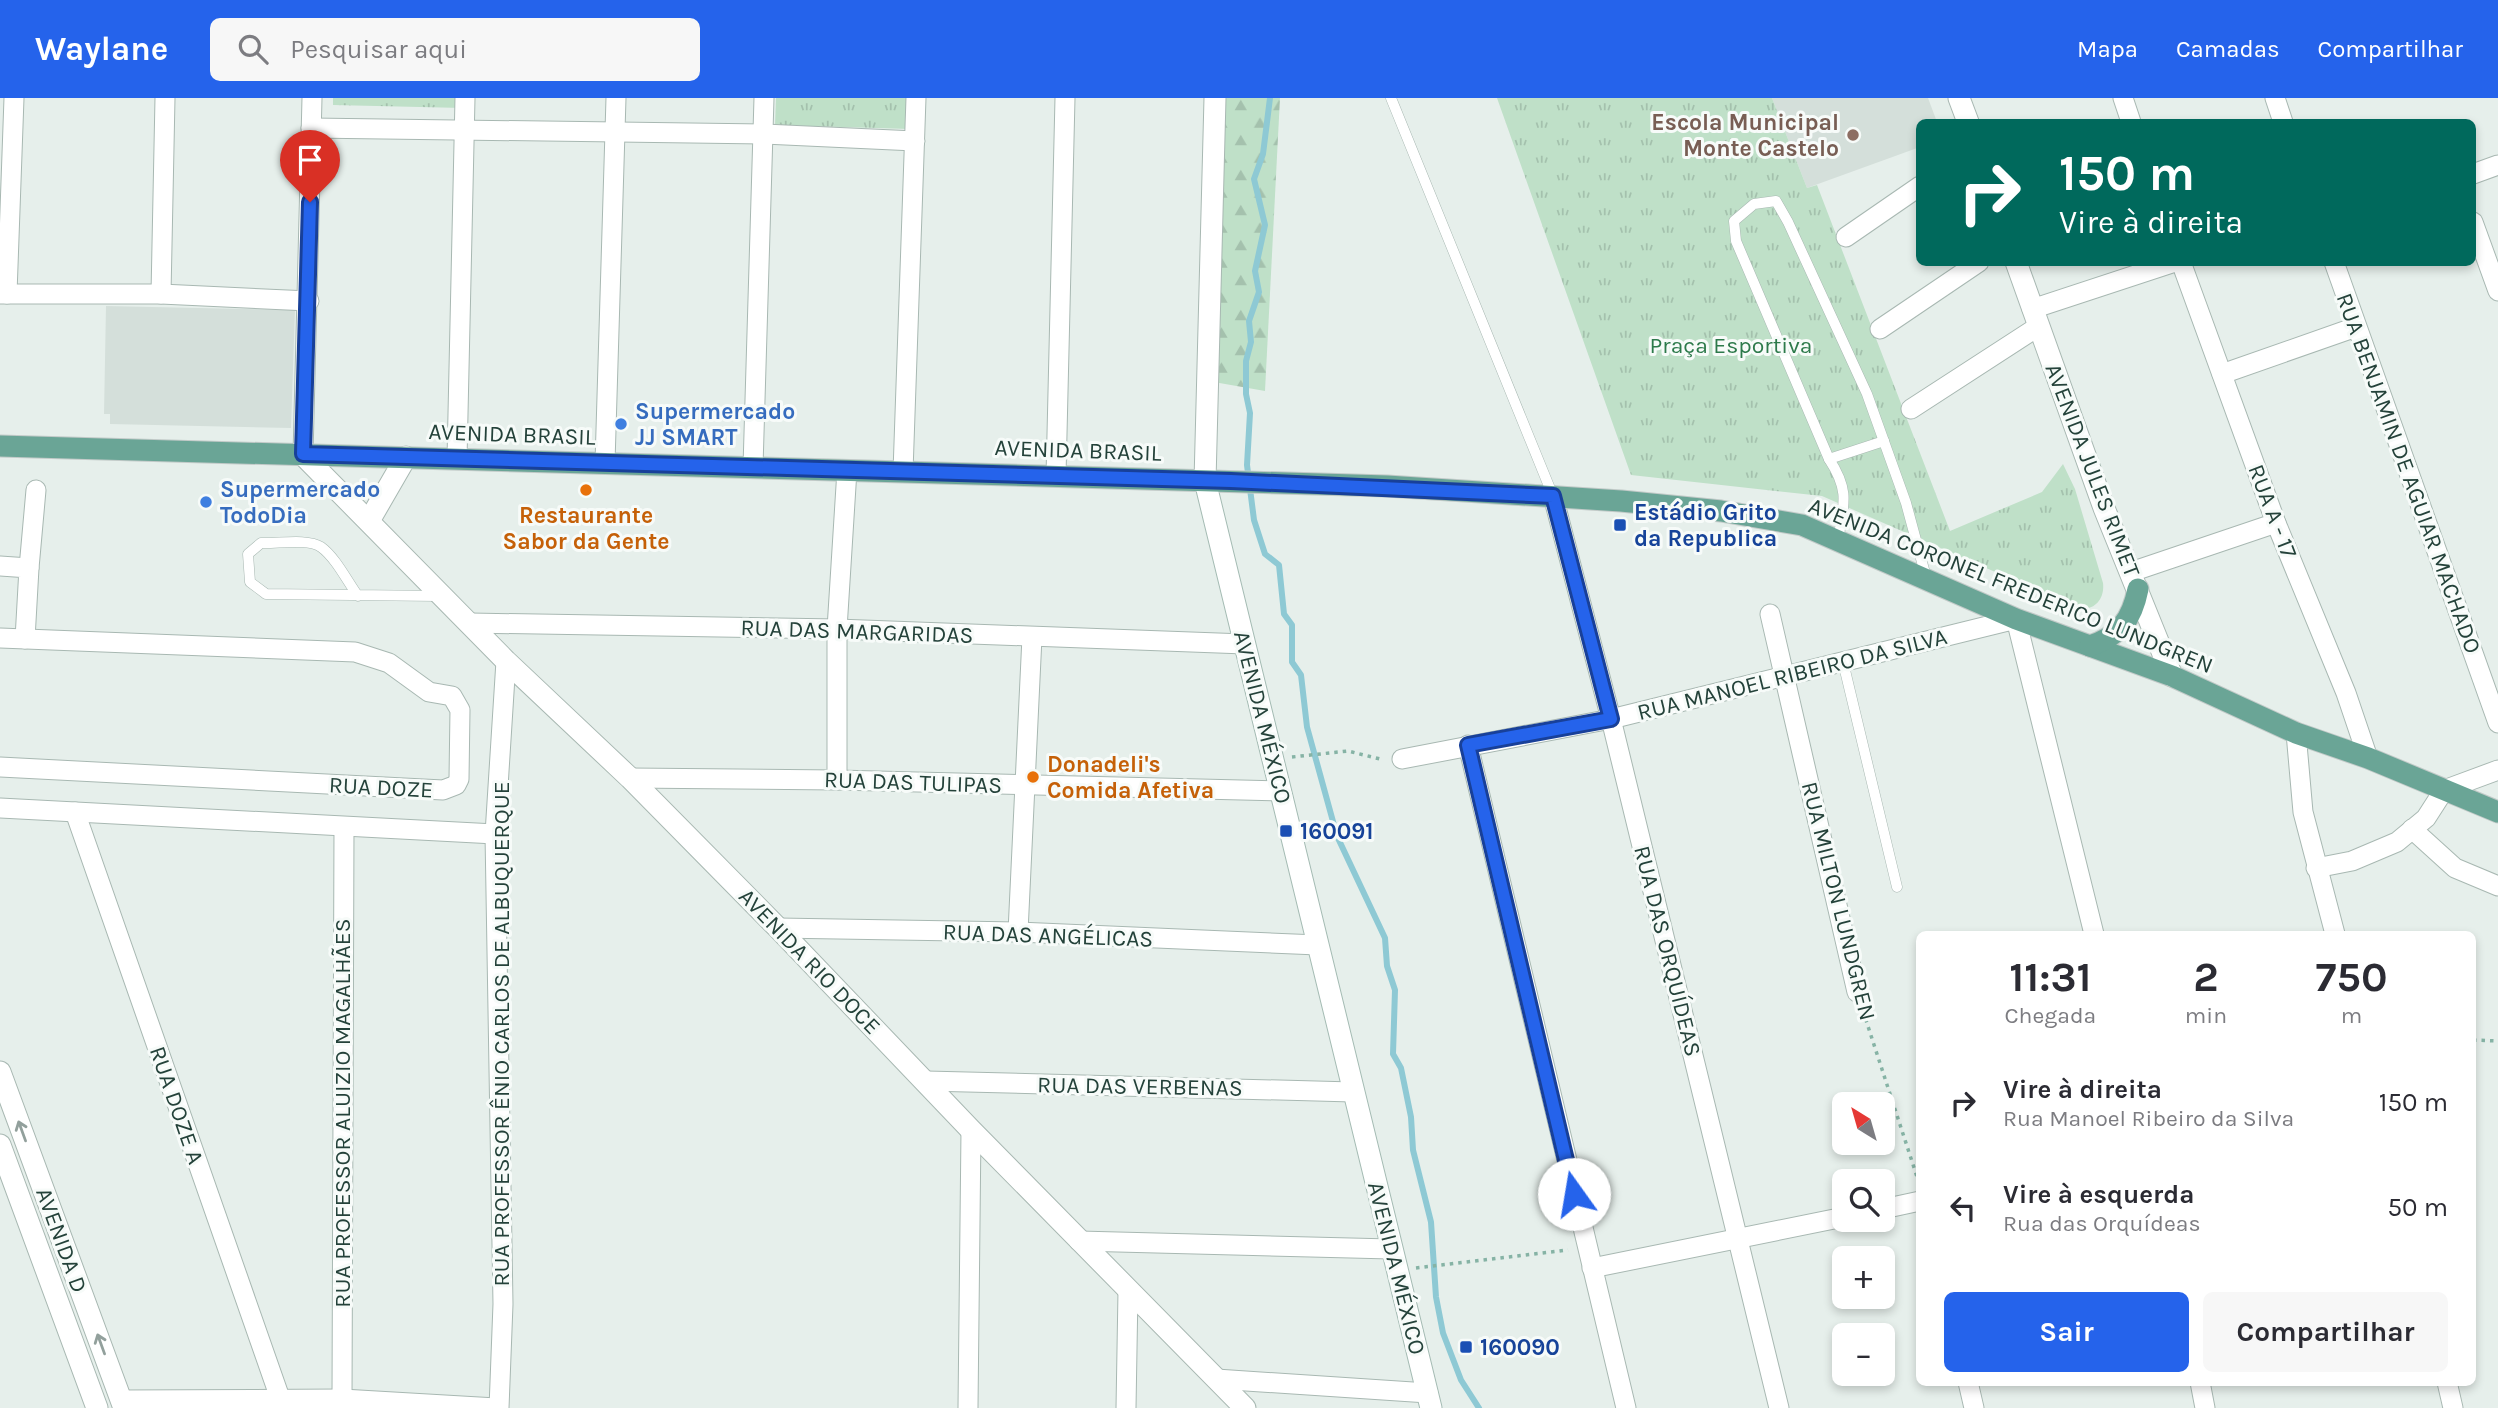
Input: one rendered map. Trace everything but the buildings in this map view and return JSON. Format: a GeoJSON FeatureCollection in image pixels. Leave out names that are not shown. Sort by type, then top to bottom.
{"type":"FeatureCollection","features":[{"type":"Feature","properties":{"kind":"main road","name":"AVENIDA BRASIL"},"geometry":{"type":"LineString","coordinates":[[0,446],[1231,481]]}},
{"type":"Feature","properties":{"kind":"main road","name":"AVENIDA CORONEL FREDERICO LUNDGREN"},"geometry":{"type":"LineString","coordinates":[[1231,481],[1553,496],[1721,511],[1802,525],[2017,619],[2172,676],[2297,733],[2368,758],[2498,812]]}},
{"type":"Feature","properties":{"kind":"main road"},"geometry":{"type":"LineString","coordinates":[[2090,646],[2109,639],[2124,626],[2134,609],[2134,581]]}},
{"type":"Feature","properties":{"kind":"street"},"geometry":{"type":"LineString","coordinates":[[14,98],[4,294],[161,294],[309,301]]}},
{"type":"Feature","properties":{"kind":"street"},"geometry":{"type":"LineString","coordinates":[[161,294],[165,98]]}},
{"type":"Feature","properties":{"kind":"street"},"geometry":{"type":"LineString","coordinates":[[303,454],[309,301],[312,98]]}},
{"type":"Feature","properties":{"kind":"street"},"geometry":{"type":"LineString","coordinates":[[457,459],[465,98]]}},
{"type":"Feature","properties":{"kind":"street"},"geometry":{"type":"LineString","coordinates":[[605,463],[616,98]]}},
{"type":"Feature","properties":{"kind":"street"},"geometry":{"type":"LineString","coordinates":[[754,467],[764,98]]}},
{"type":"Feature","properties":{"kind":"street"},"geometry":{"type":"LineString","coordinates":[[903,472],[916,98]]}},
{"type":"Feature","properties":{"kind":"street"},"geometry":{"type":"LineString","coordinates":[[1056,476],[1065,98]]}},
{"type":"Feature","properties":{"kind":"street","name":"AVENIDA MÉXICO"},"geometry":{"type":"LineString","coordinates":[[1215,98],[1205,481],[1429,1400]]}},
{"type":"Feature","properties":{"kind":"street"},"geometry":{"type":"LineString","coordinates":[[1959,98],[1967,119]]}},
{"type":"Feature","properties":{"kind":"street"},"geometry":{"type":"LineString","coordinates":[[2123,98],[2130,119]]}},
{"type":"Feature","properties":{"kind":"street"},"geometry":{"type":"LineString","coordinates":[[2275,98],[2282,119]]}},
{"type":"Feature","properties":{"kind":"street"},"geometry":{"type":"LineString","coordinates":[[311,128],[764,134],[915,141]]}},
{"type":"Feature","properties":{"kind":"street"},"geometry":{"type":"LineString","coordinates":[[2476,173],[2498,165]]}},
{"type":"Feature","properties":{"kind":"street"},"geometry":{"type":"LineString","coordinates":[[1846,237],[1916,189]]}},
{"type":"Feature","properties":{"kind":"street"},"geometry":{"type":"LineString","coordinates":[[2476,230],[2498,291]]}},
{"type":"Feature","properties":{"kind":"street"},"geometry":{"type":"LineString","coordinates":[[1880,329],[1973,266]]}},
{"type":"Feature","properties":{"kind":"street","name":"AVENIDA JULES RIMET"},"geometry":{"type":"LineString","coordinates":[[2017,266],[2104,508],[2172,676]]}},
{"type":"Feature","properties":{"kind":"street"},"geometry":{"type":"LineString","coordinates":[[1911,409],[2035,317],[2165,266]]}},
{"type":"Feature","properties":{"kind":"street","name":"RUA A - 17"},"geometry":{"type":"LineString","coordinates":[[2182,266],[2276,523],[2346,693],[2368,758]]}},
{"type":"Feature","properties":{"kind":"street","name":"RUA BENJAMIN DE AGUIAR MACHADO"},"geometry":{"type":"LineString","coordinates":[[2335,266],[2498,723]]}},
{"type":"Feature","properties":{"kind":"street"},"geometry":{"type":"LineString","coordinates":[[2222,374],[2356,327]]}},
{"type":"Feature","properties":{"kind":"street","name":"AVENIDA RIO DOCE"},"geometry":{"type":"LineString","coordinates":[[303,454],[506,661],[630,778],[1079,1241],[1245,1408]]}},
{"type":"Feature","properties":{"kind":"street"},"geometry":{"type":"LineString","coordinates":[[369,522],[406,457]]}},
{"type":"Feature","properties":{"kind":"street"},"geometry":{"type":"LineString","coordinates":[[838,780],[837,629],[847,470]]}},
{"type":"Feature","properties":{"kind":"street"},"geometry":{"type":"LineString","coordinates":[[25,639],[36,490]]}},
{"type":"Feature","properties":{"kind":"street","name":"RUA DAS ORQUÍDEAS"},"geometry":{"type":"LineString","coordinates":[[1553,496],[1611,719],[1779,1408]]}},
{"type":"Feature","properties":{"kind":"street"},"geometry":{"type":"LineString","coordinates":[[2134,581],[2276,523]]}},
{"type":"Feature","properties":{"kind":"street"},"geometry":{"type":"LineString","coordinates":[[0,566],[29,568]]}},
{"type":"Feature","properties":{"kind":"street","name":"RUA MILTON LUNDGREN"},"geometry":{"type":"LineString","coordinates":[[1770,614],[1857,992]]}},
{"type":"Feature","properties":{"kind":"street"},"geometry":{"type":"LineString","coordinates":[[2017,619],[2093,931]]}},
{"type":"Feature","properties":{"kind":"street","name":"RUA MANOEL RIBEIRO DA SILVA"},"geometry":{"type":"LineString","coordinates":[[1402,759],[1611,719],[2017,619]]}},
{"type":"Feature","properties":{"kind":"street","name":"RUA DAS MARGARIDAS"},"geometry":{"type":"LineString","coordinates":[[470,623],[837,629],[1245,644]]}},
{"type":"Feature","properties":{"kind":"street"},"geometry":{"type":"LineString","coordinates":[[1018,932],[1032,636]]}},
{"type":"Feature","properties":{"kind":"street","name":"RUA DOZE"},"geometry":{"type":"LineString","coordinates":[[0,638],[355,652],[377,656],[429,692],[457,699],[460,710],[459,779],[451,789],[443,790],[0,767]]}},
{"type":"Feature","properties":{"kind":"street","name":"RUA PROFESSOR ÊNIO CARLOS DE ALBUQUERQUE"},"geometry":{"type":"LineString","coordinates":[[498,1408],[503,1304],[495,834],[506,661]]}},
{"type":"Feature","properties":{"kind":"street"},"geometry":{"type":"LineString","coordinates":[[2297,733],[2304,812],[2316,868],[2334,931]]}},
{"type":"Feature","properties":{"kind":"street"},"geometry":{"type":"LineString","coordinates":[[1468,745],[1626,1408]]}},
{"type":"Feature","properties":{"kind":"street"},"geometry":{"type":"LineString","coordinates":[[2316,868],[2352,861],[2397,842],[2426,818],[2444,790],[2498,770]]}},
{"type":"Feature","properties":{"kind":"street","name":"RUA DAS TULIPAS"},"geometry":{"type":"LineString","coordinates":[[630,778],[838,780],[1281,791]]}},
{"type":"Feature","properties":{"kind":"street","name":"RUA DOZE"},"geometry":{"type":"LineString","coordinates":[[0,808],[495,834]]}},
{"type":"Feature","properties":{"kind":"street","name":"RUA DOZE A"},"geometry":{"type":"LineString","coordinates":[[75,812],[280,1398]]}},
{"type":"Feature","properties":{"kind":"street","name":"RUA PROFESSOR ALUIZIO MAGALHÃES"},"geometry":{"type":"LineString","coordinates":[[342,1399],[344,827]]}},
{"type":"Feature","properties":{"kind":"street"},"geometry":{"type":"LineString","coordinates":[[2412,829],[2455,868],[2498,886]]}},
{"type":"Feature","properties":{"kind":"street","name":"RUA DAS ANGÉLICAS"},"geometry":{"type":"LineString","coordinates":[[778,928],[1018,932],[1318,945]]}},
{"type":"Feature","properties":{"kind":"street","name":"AVENIDA D"},"geometry":{"type":"LineString","coordinates":[[0,1072],[123,1404]]}},
{"type":"Feature","properties":{"kind":"street","name":"RUA DAS VERBENAS"},"geometry":{"type":"LineString","coordinates":[[926,1081],[1353,1091]]}},
{"type":"Feature","properties":{"kind":"street"},"geometry":{"type":"LineString","coordinates":[[968,1408],[971,1130]]}},
{"type":"Feature","properties":{"kind":"street","name":"AVENIDA D"},"geometry":{"type":"LineString","coordinates":[[0,1145],[97,1408]]}},
{"type":"Feature","properties":{"kind":"street"},"geometry":{"type":"LineString","coordinates":[[1895,1207],[1916,1203]]}},
{"type":"Feature","properties":{"kind":"street"},"geometry":{"type":"LineString","coordinates":[[1592,1268],[1832,1220]]}},
{"type":"Feature","properties":{"kind":"street"},"geometry":{"type":"LineString","coordinates":[[1079,1241],[1391,1249]]}},
{"type":"Feature","properties":{"kind":"street"},"geometry":{"type":"LineString","coordinates":[[41,1255],[66,1248]]}},
{"type":"Feature","properties":{"kind":"street"},"geometry":{"type":"LineString","coordinates":[[1126,1408],[1128,1291]]}},
{"type":"Feature","properties":{"kind":"street"},"geometry":{"type":"LineString","coordinates":[[1216,1379],[1429,1400]]}},
{"type":"Feature","properties":{"kind":"street"},"geometry":{"type":"LineString","coordinates":[[1969,1386],[1974,1408]]}},
{"type":"Feature","properties":{"kind":"street"},"geometry":{"type":"LineString","coordinates":[[2201,1386],[2205,1408]]}},
{"type":"Feature","properties":{"kind":"street"},"geometry":{"type":"LineString","coordinates":[[2448,1386],[2453,1408]]}},
{"type":"Feature","properties":{"kind":"street"},"geometry":{"type":"LineString","coordinates":[[123,1404],[280,1398],[342,1399],[363,1404],[498,1408]]}},
{"type":"Feature","properties":{"kind":"lane"},"geometry":{"type":"LineString","coordinates":[[1391,98],[1553,496]]}},
{"type":"Feature","properties":{"kind":"lane"},"geometry":{"type":"LineString","coordinates":[[1838,540],[1845,493],[1843,480],[1829,459],[1736,241],[1734,221],[1754,204],[1776,201],[1788,222],[1867,394],[1906,503],[1926,577]]}},
{"type":"Feature","properties":{"kind":"lane"},"geometry":{"type":"LineString","coordinates":[[1829,459],[1884,441]]}},
{"type":"Feature","properties":{"kind":"lane"},"geometry":{"type":"LineString","coordinates":[[358,596],[329,556],[312,544],[261,543],[248,554],[250,582],[266,594],[358,596],[442,596]]}},
{"type":"Feature","properties":{"kind":"lane"},"geometry":{"type":"LineString","coordinates":[[1843,662],[1897,887]]}},
{"type":"Feature","properties":{"kind":"path"},"geometry":{"type":"LineString","coordinates":[[1307,756],[1348,751],[1386,761],[1402,759]]}},
{"type":"Feature","properties":{"kind":"path","name":"RUA MILTON LUNDGREN"},"geometry":{"type":"LineString","coordinates":[[1857,992],[1916,1173]]}},
{"type":"Feature","properties":{"kind":"path"},"geometry":{"type":"LineString","coordinates":[[2476,1040],[2498,1041]]}},
{"type":"Feature","properties":{"kind":"path"},"geometry":{"type":"LineString","coordinates":[[1397,1271],[1587,1247]]}},
{"type":"Feature","properties":{"kind":"shaded area","name":"Escola Municipal Monte Castelo"},"geometry":{"type":"Polygon","coordinates":[[[1772,98],[1928,98],[1936,119],[1916,119],[1916,148],[1807,188],[1772,98]]]}},
{"type":"Feature","properties":{"kind":"shaded area"},"geometry":{"type":"Polygon","coordinates":[[[106,306],[295,310],[291,428],[110,424],[110,414],[104,414],[106,306]]]}},
{"type":"Feature","properties":{"kind":"green space"},"geometry":{"type":"Polygon","coordinates":[[[333,98],[463,98],[463,108],[333,105],[333,98]]]}},
{"type":"Feature","properties":{"kind":"green space"},"geometry":{"type":"Polygon","coordinates":[[[776,98],[910,98],[909,129],[775,125],[776,98]]]}},
{"type":"Feature","properties":{"kind":"green space"},"geometry":{"type":"Polygon","coordinates":[[[1218,98],[1280,98],[1265,391],[1208,381],[1218,98]]]}},
{"type":"Feature","properties":{"kind":"green space","name":"Praça Esportiva"},"geometry":{"type":"Polygon","coordinates":[[[1497,98],[1772,98],[1807,188],[1817,185],[1950,531],[2042,492],[2063,464],[2075,489],[2103,583],[2102,594],[2097,603],[2089,608],[2077,608],[1822,496],[1631,475],[1497,98]]]}},
{"type":"Feature","properties":{"kind":"waterway"},"geometry":{"type":"LineString","coordinates":[[1270,98],[1263,154],[1254,179],[1265,225],[1255,271],[1259,292],[1249,321],[1251,342],[1246,361],[1246,394],[1250,413],[1247,465],[1254,520],[1265,554],[1279,565],[1284,614],[1292,625],[1292,662],[1301,675],[1307,727],[1337,836],[1385,938],[1387,966],[1395,990],[1393,1054],[1401,1068],[1411,1117],[1413,1150],[1431,1222],[1436,1297],[1443,1333],[1461,1380],[1479,1408]]}},
{"type":"Feature","properties":{"kind":"place","name":"Escola Municipal Monte Castelo"},"geometry":{"type":"Point","coordinates":[1853,135]}},
{"type":"Feature","properties":{"kind":"place","name":"Supermercado JJ SMART"},"geometry":{"type":"Point","coordinates":[621,424]}},
{"type":"Feature","properties":{"kind":"place","name":"Restaurante Sabor da Gente"},"geometry":{"type":"Point","coordinates":[586,490]}},
{"type":"Feature","properties":{"kind":"place","name":"Supermercado TodoDia"},"geometry":{"type":"Point","coordinates":[206,502]}},
{"type":"Feature","properties":{"kind":"place","name":"Estádio Grito da Republica"},"geometry":{"type":"Point","coordinates":[1620,525]}},
{"type":"Feature","properties":{"kind":"place","name":"Donadeli's Comida Afetiva"},"geometry":{"type":"Point","coordinates":[1033,777]}},
{"type":"Feature","properties":{"kind":"place","name":"160091"},"geometry":{"type":"Point","coordinates":[1286,831]}},
{"type":"Feature","properties":{"kind":"place","name":"160090"},"geometry":{"type":"Point","coordinates":[1466,1347]}},
{"type":"Feature","properties":{"kind":"route"},"geometry":{"type":"LineString","coordinates":[[310,202],[303,454],[1231,481],[1553,496],[1611,719],[1468,745],[1574,1194]]}}]}
